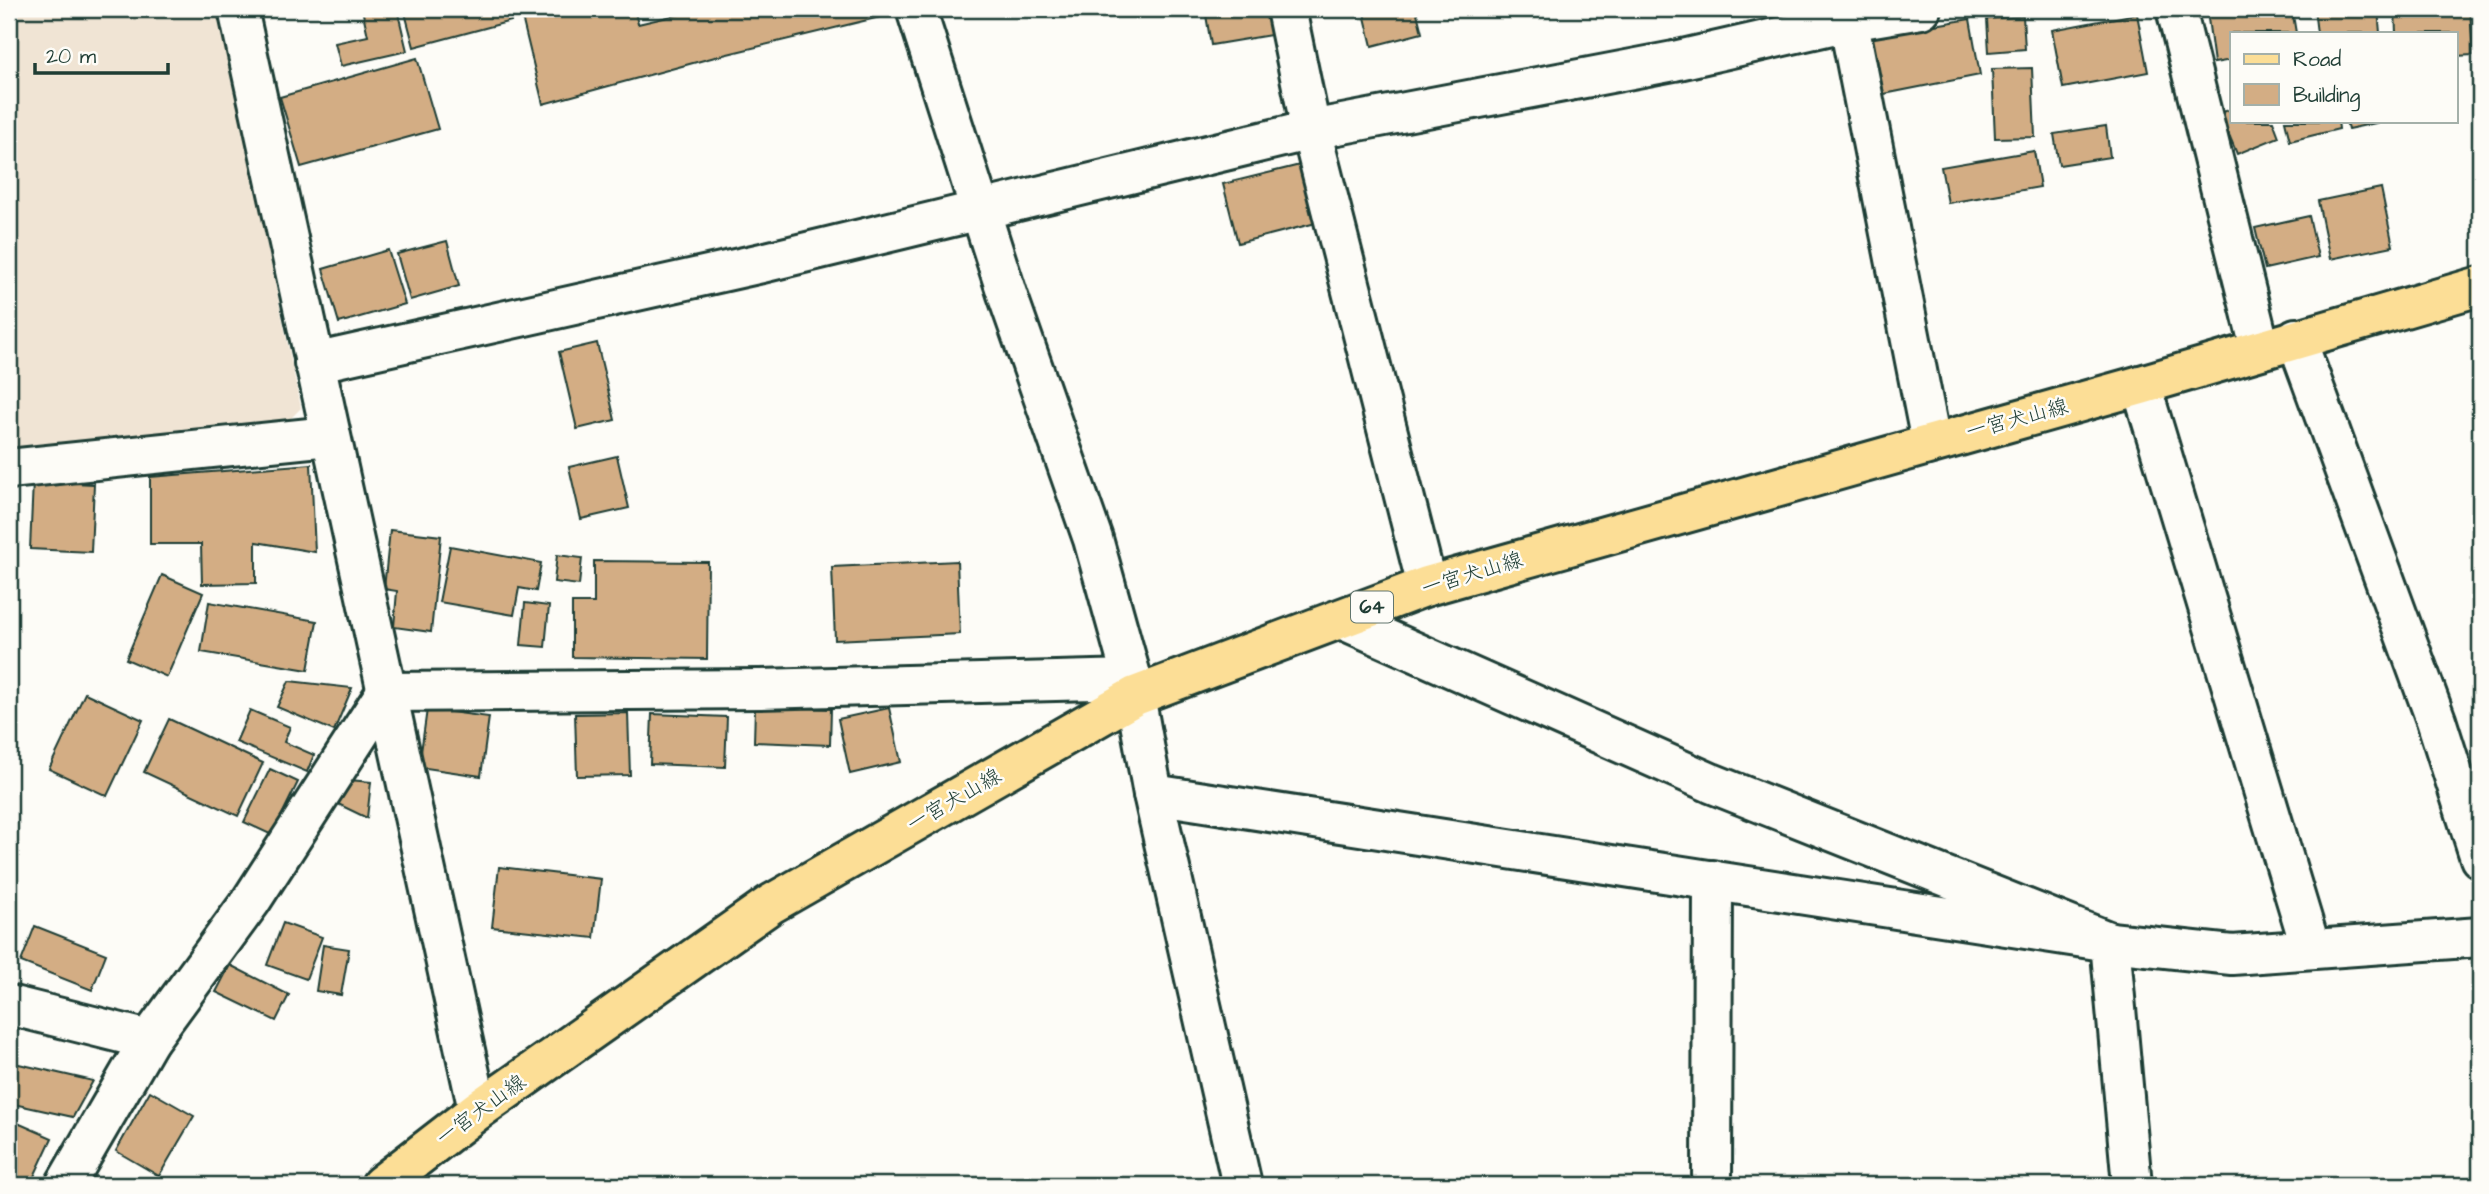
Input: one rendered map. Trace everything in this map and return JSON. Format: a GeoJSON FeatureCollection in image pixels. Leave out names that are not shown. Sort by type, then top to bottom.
{"type":"FeatureCollection","features":[{"type":"Feature","properties":{"kind":"main road","name":"一宮犬山線"},"geometry":{"type":"LineString","coordinates":[[381,1185],[478,1110],[771,904],[1134,687],[1341,619],[1427,586],[2141,385],[2260,348],[2480,286]]}},
{"type":"Feature","properties":{"kind":"street"},"geometry":{"type":"LineString","coordinates":[[238,9],[478,1110]]}},
{"type":"Feature","properties":{"kind":"street"},"geometry":{"type":"LineString","coordinates":[[916,9],[1007,294],[1093,538],[1134,687],[1153,794],[1242,1185]]}},
{"type":"Feature","properties":{"kind":"street"},"geometry":{"type":"LineString","coordinates":[[1286,9],[1311,130],[1427,586]]}},
{"type":"Feature","properties":{"kind":"street"},"geometry":{"type":"LineString","coordinates":[[314,363],[982,211],[1311,130],[1674,61],[1847,15],[1921,9]]}},
{"type":"Feature","properties":{"kind":"street"},"geometry":{"type":"LineString","coordinates":[[2176,9],[2252,327],[2260,348]]}},
{"type":"Feature","properties":{"kind":"street"},"geometry":{"type":"LineString","coordinates":[[1847,15],[1931,442]]}},
{"type":"Feature","properties":{"kind":"street"},"geometry":{"type":"LineString","coordinates":[[2296,338],[2436,720],[2480,858]]}},
{"type":"Feature","properties":{"kind":"street"},"geometry":{"type":"LineString","coordinates":[[2141,385],[2311,949]]}},
{"type":"Feature","properties":{"kind":"street"},"geometry":{"type":"LineString","coordinates":[[9,469],[330,436]]}},
{"type":"Feature","properties":{"kind":"street"},"geometry":{"type":"LineString","coordinates":[[1341,619],[1711,783],[2110,942]]}},
{"type":"Feature","properties":{"kind":"street"},"geometry":{"type":"LineString","coordinates":[[386,692],[1134,687]]}},
{"type":"Feature","properties":{"kind":"street"},"geometry":{"type":"LineString","coordinates":[[65,1185],[149,1040],[251,901],[386,692]]}},
{"type":"Feature","properties":{"kind":"street"},"geometry":{"type":"LineString","coordinates":[[1153,794],[2110,942],[2232,955],[2480,937]]}},
{"type":"Feature","properties":{"kind":"street"},"geometry":{"type":"LineString","coordinates":[[1712,1185],[1713,880]]}},
{"type":"Feature","properties":{"kind":"street"},"geometry":{"type":"LineString","coordinates":[[2110,942],[2132,1185]]}},
{"type":"Feature","properties":{"kind":"street"},"geometry":{"type":"LineString","coordinates":[[9,1005],[149,1040]]}},
{"type":"Feature","properties":{"kind":"shaded area"},"geometry":{"type":"Polygon","coordinates":[[[9,9],[218,9],[301,408],[285,424],[9,459],[9,9]]]}},
{"type":"Feature","properties":{"kind":"building"},"geometry":{"type":"Polygon","coordinates":[[[362,9],[397,9],[407,51],[341,66],[335,43],[368,36],[362,9]]]}},
{"type":"Feature","properties":{"kind":"building"},"geometry":{"type":"Polygon","coordinates":[[[404,9],[508,9],[511,21],[414,47],[404,9]]]}},
{"type":"Feature","properties":{"kind":"building"},"geometry":{"type":"Polygon","coordinates":[[[520,9],[634,9],[638,24],[702,9],[877,9],[880,17],[715,57],[543,104],[520,9]]]}},
{"type":"Feature","properties":{"kind":"building"},"geometry":{"type":"Polygon","coordinates":[[[1205,9],[1266,9],[1271,35],[1211,45],[1205,9]]]}},
{"type":"Feature","properties":{"kind":"building"},"geometry":{"type":"Polygon","coordinates":[[[1363,9],[1416,9],[1422,33],[1372,46],[1363,9]]]}},
{"type":"Feature","properties":{"kind":"building"},"geometry":{"type":"Polygon","coordinates":[[[2292,9],[2296,32],[2230,32],[2230,60],[2214,63],[2207,11],[2292,9]]]}},
{"type":"Feature","properties":{"kind":"building"},"geometry":{"type":"Polygon","coordinates":[[[2314,9],[2378,9],[2380,32],[2317,32],[2314,9]]]}},
{"type":"Feature","properties":{"kind":"building"},"geometry":{"type":"Polygon","coordinates":[[[2395,9],[2470,9],[2473,55],[2458,56],[2458,32],[2396,32],[2395,9]]]}},
{"type":"Feature","properties":{"kind":"building"},"geometry":{"type":"Polygon","coordinates":[[[2137,14],[2148,72],[2063,88],[2052,30],[2137,14]]]}},
{"type":"Feature","properties":{"kind":"building"},"geometry":{"type":"Polygon","coordinates":[[[2023,16],[2025,49],[1989,52],[1987,19],[2023,16]]]}},
{"type":"Feature","properties":{"kind":"building"},"geometry":{"type":"Polygon","coordinates":[[[1970,19],[1980,75],[1884,94],[1871,36],[1970,19]]]}},
{"type":"Feature","properties":{"kind":"building"},"geometry":{"type":"Polygon","coordinates":[[[417,58],[438,129],[301,167],[280,97],[417,58]]]}},
{"type":"Feature","properties":{"kind":"building"},"geometry":{"type":"Polygon","coordinates":[[[2032,68],[2035,137],[1995,138],[1992,69],[2032,68]]]}},
{"type":"Feature","properties":{"kind":"building"},"geometry":{"type":"Polygon","coordinates":[[[2230,110],[2230,122],[2273,122],[2279,137],[2237,154],[2220,113],[2230,110]]]}},
{"type":"Feature","properties":{"kind":"building"},"geometry":{"type":"Polygon","coordinates":[[[2285,122],[2338,122],[2339,129],[2290,141],[2285,122]]]}},
{"type":"Feature","properties":{"kind":"building"},"geometry":{"type":"Polygon","coordinates":[[[2346,122],[2380,122],[2348,129],[2346,122]]]}},
{"type":"Feature","properties":{"kind":"building"},"geometry":{"type":"Polygon","coordinates":[[[2106,126],[2110,157],[2059,165],[2054,134],[2106,126]]]}},
{"type":"Feature","properties":{"kind":"building"},"geometry":{"type":"Polygon","coordinates":[[[2034,151],[2040,187],[1948,203],[1941,167],[2034,151]]]}},
{"type":"Feature","properties":{"kind":"building"},"geometry":{"type":"Polygon","coordinates":[[[1300,165],[1316,223],[1238,243],[1223,184],[1300,165]]]}},
{"type":"Feature","properties":{"kind":"building"},"geometry":{"type":"Polygon","coordinates":[[[2381,188],[2393,246],[2330,259],[2318,201],[2381,188]]]}},
{"type":"Feature","properties":{"kind":"building"},"geometry":{"type":"Polygon","coordinates":[[[2309,216],[2318,257],[2265,269],[2255,228],[2309,216]]]}},
{"type":"Feature","properties":{"kind":"building"},"geometry":{"type":"Polygon","coordinates":[[[447,241],[459,286],[410,300],[397,254],[447,241]]]}},
{"type":"Feature","properties":{"kind":"building"},"geometry":{"type":"Polygon","coordinates":[[[388,250],[405,304],[339,323],[323,269],[388,250]]]}},
{"type":"Feature","properties":{"kind":"building"},"geometry":{"type":"Polygon","coordinates":[[[597,343],[615,420],[577,429],[559,352],[597,343]]]}},
{"type":"Feature","properties":{"kind":"building"},"geometry":{"type":"Polygon","coordinates":[[[617,456],[629,508],[581,519],[569,467],[617,456]]]}},
{"type":"Feature","properties":{"kind":"building"},"geometry":{"type":"Polygon","coordinates":[[[311,464],[315,552],[256,542],[256,583],[202,584],[201,544],[150,544],[150,477],[311,464]]]}},
{"type":"Feature","properties":{"kind":"building"},"geometry":{"type":"Polygon","coordinates":[[[33,481],[94,484],[91,552],[30,549],[33,481]]]}},
{"type":"Feature","properties":{"kind":"building"},"geometry":{"type":"Polygon","coordinates":[[[390,530],[441,536],[431,632],[394,627],[397,591],[384,589],[390,530]]]}},
{"type":"Feature","properties":{"kind":"building"},"geometry":{"type":"Polygon","coordinates":[[[450,546],[541,563],[536,591],[519,588],[514,615],[439,602],[450,546]]]}},
{"type":"Feature","properties":{"kind":"building"},"geometry":{"type":"Polygon","coordinates":[[[557,555],[582,558],[579,585],[554,582],[557,555]]]}},
{"type":"Feature","properties":{"kind":"building"},"geometry":{"type":"Polygon","coordinates":[[[594,561],[708,562],[707,659],[572,657],[572,603],[594,603],[594,561]]]}},
{"type":"Feature","properties":{"kind":"building"},"geometry":{"type":"Polygon","coordinates":[[[957,561],[960,634],[835,640],[832,567],[957,561]]]}},
{"type":"Feature","properties":{"kind":"building"},"geometry":{"type":"Polygon","coordinates":[[[162,575],[203,593],[167,677],[126,659],[162,575]]]}},
{"type":"Feature","properties":{"kind":"building"},"geometry":{"type":"Polygon","coordinates":[[[209,602],[317,621],[308,670],[201,652],[209,602]]]}},
{"type":"Feature","properties":{"kind":"building"},"geometry":{"type":"Polygon","coordinates":[[[525,603],[549,606],[545,647],[521,645],[525,603]]]}},
{"type":"Feature","properties":{"kind":"building"},"geometry":{"type":"Polygon","coordinates":[[[289,681],[352,688],[334,731],[277,707],[289,681]]]}},
{"type":"Feature","properties":{"kind":"building"},"geometry":{"type":"Polygon","coordinates":[[[85,693],[143,720],[107,796],[49,769],[85,693]]]}},
{"type":"Feature","properties":{"kind":"building"},"geometry":{"type":"Polygon","coordinates":[[[755,707],[831,709],[830,745],[754,742],[755,707]]]}},
{"type":"Feature","properties":{"kind":"building"},"geometry":{"type":"Polygon","coordinates":[[[889,708],[901,762],[850,774],[838,719],[889,708]]]}},
{"type":"Feature","properties":{"kind":"building"},"geometry":{"type":"Polygon","coordinates":[[[427,709],[489,717],[481,776],[419,767],[427,709]]]}},
{"type":"Feature","properties":{"kind":"building"},"geometry":{"type":"Polygon","coordinates":[[[250,710],[290,727],[284,742],[314,755],[307,772],[236,742],[250,710]]]}},
{"type":"Feature","properties":{"kind":"building"},"geometry":{"type":"Polygon","coordinates":[[[628,713],[630,775],[577,776],[575,714],[628,713]]]}},
{"type":"Feature","properties":{"kind":"building"},"geometry":{"type":"Polygon","coordinates":[[[652,714],[727,717],[725,767],[650,764],[652,714]]]}},
{"type":"Feature","properties":{"kind":"building"},"geometry":{"type":"Polygon","coordinates":[[[169,719],[263,763],[238,816],[144,772],[169,719]]]}},
{"type":"Feature","properties":{"kind":"building"},"geometry":{"type":"Polygon","coordinates":[[[270,769],[298,782],[272,835],[244,822],[270,769]]]}},
{"type":"Feature","properties":{"kind":"building"},"geometry":{"type":"Polygon","coordinates":[[[349,780],[371,782],[367,818],[338,804],[349,780]]]}},
{"type":"Feature","properties":{"kind":"building"},"geometry":{"type":"Polygon","coordinates":[[[499,867],[601,879],[594,938],[492,927],[499,867]]]}},
{"type":"Feature","properties":{"kind":"building"},"geometry":{"type":"Polygon","coordinates":[[[283,923],[322,937],[306,979],[267,965],[283,923]]]}},
{"type":"Feature","properties":{"kind":"building"},"geometry":{"type":"Polygon","coordinates":[[[35,926],[106,954],[92,990],[21,962],[35,926]]]}},
{"type":"Feature","properties":{"kind":"building"},"geometry":{"type":"Polygon","coordinates":[[[323,945],[349,949],[341,995],[316,991],[323,945]]]}},
{"type":"Feature","properties":{"kind":"building"},"geometry":{"type":"Polygon","coordinates":[[[230,965],[289,995],[276,1021],[216,992],[230,965]]]}},
{"type":"Feature","properties":{"kind":"building"},"geometry":{"type":"Polygon","coordinates":[[[10,1062],[93,1081],[73,1117],[9,1103],[10,1062]]]}},
{"type":"Feature","properties":{"kind":"building"},"geometry":{"type":"Polygon","coordinates":[[[150,1091],[194,1116],[159,1176],[116,1151],[150,1091]]]}},
{"type":"Feature","properties":{"kind":"building"},"geometry":{"type":"Polygon","coordinates":[[[13,1121],[52,1138],[30,1185],[9,1185],[9,1129],[13,1121]]]}}]}
